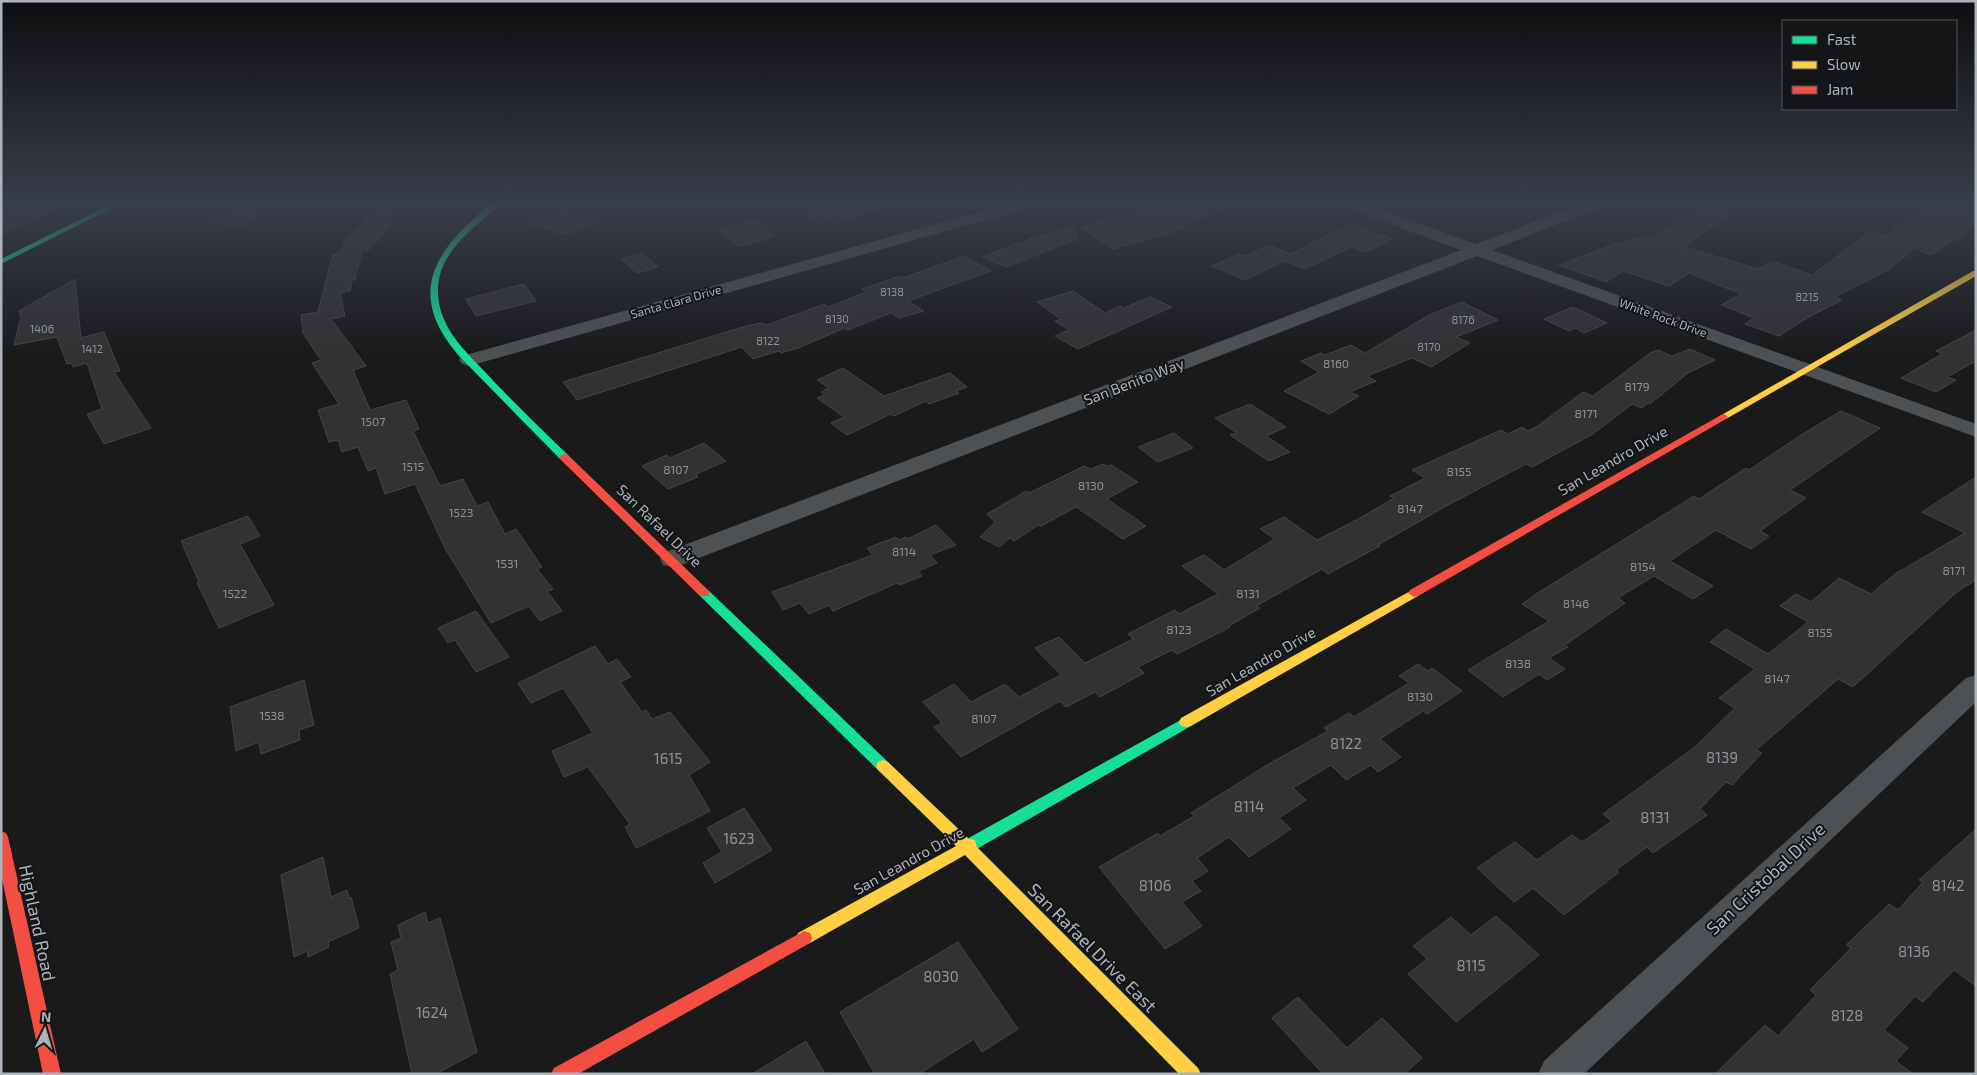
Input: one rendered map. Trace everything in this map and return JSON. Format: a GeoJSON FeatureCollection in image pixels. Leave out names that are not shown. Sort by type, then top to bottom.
{"type":"FeatureCollection","features":[{"type":"Feature","properties":{"kind":"street"},"geometry":{"type":"LineString","coordinates":[[1,262],[17,254]]}},
{"type":"Feature","properties":{"kind":"street","name":"San Rafael Drive"},"geometry":{"type":"LineString","coordinates":[[443,254],[433,279],[432,294],[436,315],[449,338],[511,406],[672,559],[967,847]]}},
{"type":"Feature","properties":{"kind":"street","name":"Santa Clara Drive"},"geometry":{"type":"LineString","coordinates":[[469,360],[847,254]]}},
{"type":"Feature","properties":{"kind":"street","name":"San Benito Way"},"geometry":{"type":"LineString","coordinates":[[672,559],[1465,254]]}},
{"type":"Feature","properties":{"kind":"street","name":"White Rock Drive"},"geometry":{"type":"LineString","coordinates":[[1487,254],[1976,431]]}},
{"type":"Feature","properties":{"kind":"street","name":"San Leandro Drive"},"geometry":{"type":"LineString","coordinates":[[560,1074],[967,847],[1976,273]]}},
{"type":"Feature","properties":{"kind":"street","name":"San Cristobal Drive"},"geometry":{"type":"LineString","coordinates":[[1557,1074],[1976,685]]}},
{"type":"Feature","properties":{"kind":"street","name":"Highland Road"},"geometry":{"type":"LineString","coordinates":[[1,837],[52,1074]]}},
{"type":"Feature","properties":{"kind":"street","name":"San Rafael Drive East"},"geometry":{"type":"LineString","coordinates":[[967,847],[1192,1074]]}},
{"type":"Feature","properties":{"kind":"building"},"geometry":{"type":"Polygon","coordinates":[[[333,254],[333,257],[336,254],[361,254],[355,280],[352,280],[350,291],[340,293],[345,316],[331,319],[366,366],[353,370],[370,410],[406,400],[419,429],[413,431],[440,486],[463,479],[477,506],[488,502],[505,534],[516,529],[542,567],[537,569],[553,589],[547,591],[562,611],[540,621],[529,606],[491,623],[446,550],[415,484],[385,494],[376,468],[368,471],[358,447],[342,452],[338,440],[329,442],[318,410],[339,404],[312,363],[321,360],[303,333],[301,315],[318,312],[333,254]]]}},
{"type":"Feature","properties":{"kind":"building"},"geometry":{"type":"Polygon","coordinates":[[[642,254],[658,267],[637,273],[621,259],[642,254]]]}},
{"type":"Feature","properties":{"kind":"building"},"geometry":{"type":"Polygon","coordinates":[[[989,254],[1039,254],[1006,267],[982,257],[989,254]]]}},
{"type":"Feature","properties":{"kind":"building"},"geometry":{"type":"Polygon","coordinates":[[[1239,254],[1245,256],[1249,254],[1336,254],[1305,269],[1284,261],[1245,280],[1212,266],[1239,254]]]}},
{"type":"Feature","properties":{"kind":"building"},"geometry":{"type":"Polygon","coordinates":[[[1588,254],[1708,254],[1759,269],[1771,261],[1812,275],[1840,254],[1908,254],[1889,269],[1835,297],[1842,300],[1807,318],[1779,336],[1745,324],[1754,318],[1721,305],[1741,294],[1689,273],[1669,286],[1623,271],[1606,282],[1559,265],[1588,254]]]}},
{"type":"Feature","properties":{"kind":"building"},"geometry":{"type":"Polygon","coordinates":[[[964,256],[991,271],[908,301],[924,311],[899,318],[891,313],[848,330],[845,328],[798,348],[781,353],[779,351],[753,359],[742,347],[577,400],[563,382],[746,326],[761,323],[767,325],[824,304],[828,307],[866,292],[862,289],[900,276],[903,278],[964,256]]]}},
{"type":"Feature","properties":{"kind":"building"},"geometry":{"type":"Polygon","coordinates":[[[75,279],[81,338],[104,332],[120,371],[114,372],[151,428],[104,444],[87,414],[102,409],[87,363],[73,367],[71,363],[67,364],[57,337],[14,345],[21,317],[19,311],[75,279]]]}},
{"type":"Feature","properties":{"kind":"building"},"geometry":{"type":"Polygon","coordinates":[[[524,284],[536,301],[476,316],[466,299],[524,284]]]}},
{"type":"Feature","properties":{"kind":"building"},"geometry":{"type":"Polygon","coordinates":[[[1073,291],[1105,313],[1120,306],[1124,308],[1150,297],[1172,307],[1078,349],[1055,336],[1069,330],[1055,321],[1061,319],[1037,302],[1073,291]]]}},
{"type":"Feature","properties":{"kind":"building"},"geometry":{"type":"Polygon","coordinates":[[[1462,302],[1498,320],[1456,337],[1470,343],[1431,367],[1412,358],[1367,376],[1376,381],[1350,392],[1359,396],[1329,414],[1284,391],[1319,372],[1301,361],[1321,353],[1325,355],[1351,345],[1365,353],[1429,315],[1462,302]]]}},
{"type":"Feature","properties":{"kind":"building"},"geometry":{"type":"Polygon","coordinates":[[[1573,307],[1607,323],[1584,333],[1575,328],[1569,331],[1544,319],[1573,307]]]}},
{"type":"Feature","properties":{"kind":"building"},"geometry":{"type":"Polygon","coordinates":[[[1976,330],[1976,361],[1947,377],[1956,380],[1936,392],[1901,378],[1942,354],[1936,351],[1976,330]]]}},
{"type":"Feature","properties":{"kind":"building"},"geometry":{"type":"Polygon","coordinates":[[[1690,349],[1715,360],[1688,373],[1650,404],[1648,403],[1642,408],[1632,404],[1593,434],[1532,467],[1526,464],[1448,505],[1378,545],[1380,546],[1328,574],[1322,569],[1256,606],[1260,608],[1230,627],[1177,654],[1172,650],[1138,667],[1144,673],[1100,697],[1095,692],[1066,707],[1060,701],[961,757],[934,727],[942,723],[923,702],[954,684],[971,702],[1005,684],[1019,697],[1061,675],[1035,648],[1059,637],[1085,663],[1133,639],[1128,634],[1175,610],[1179,614],[1218,594],[1182,566],[1204,555],[1224,570],[1275,539],[1260,529],[1284,517],[1317,540],[1362,517],[1394,498],[1390,496],[1425,478],[1412,470],[1501,430],[1508,434],[1522,427],[1528,431],[1583,392],[1593,396],[1650,353],[1658,350],[1672,356],[1690,349]]]}},
{"type":"Feature","properties":{"kind":"building"},"geometry":{"type":"Polygon","coordinates":[[[843,368],[884,396],[950,373],[967,387],[956,391],[959,393],[929,404],[926,401],[894,416],[891,414],[847,435],[831,423],[844,417],[817,398],[825,395],[821,392],[829,388],[817,380],[843,368]]]}},
{"type":"Feature","properties":{"kind":"building"},"geometry":{"type":"Polygon","coordinates":[[[1250,404],[1286,427],[1266,436],[1290,452],[1269,461],[1230,435],[1237,433],[1215,418],[1250,404]]]}},
{"type":"Feature","properties":{"kind":"building"},"geometry":{"type":"Polygon","coordinates":[[[1841,411],[1880,428],[1790,490],[1806,498],[1760,531],[1769,536],[1751,549],[1716,530],[1670,561],[1713,586],[1693,599],[1654,576],[1618,598],[1625,603],[1565,645],[1568,647],[1549,658],[1565,669],[1547,680],[1539,674],[1503,697],[1468,670],[1549,621],[1522,604],[1536,594],[1694,496],[1699,499],[1746,468],[1749,470],[1841,411]]]}},
{"type":"Feature","properties":{"kind":"building"},"geometry":{"type":"Polygon","coordinates":[[[1174,433],[1193,448],[1158,462],[1138,447],[1174,433]]]}},
{"type":"Feature","properties":{"kind":"building"},"geometry":{"type":"Polygon","coordinates":[[[704,443],[726,461],[696,474],[698,477],[668,489],[642,466],[667,455],[670,458],[704,443]]]}},
{"type":"Feature","properties":{"kind":"building"},"geometry":{"type":"Polygon","coordinates":[[[1103,464],[1111,465],[1138,482],[1107,499],[1146,526],[1123,539],[1076,507],[1041,526],[1038,525],[1014,541],[1010,538],[999,547],[980,537],[995,522],[987,514],[1026,491],[1029,493],[1084,466],[1091,469],[1103,464]]]}},
{"type":"Feature","properties":{"kind":"building"},"geometry":{"type":"Polygon","coordinates":[[[1976,477],[1976,580],[1958,591],[1853,687],[1838,679],[1756,750],[1762,753],[1732,785],[1726,782],[1700,809],[1707,815],[1653,853],[1647,847],[1616,870],[1619,872],[1564,915],[1533,888],[1514,902],[1477,868],[1515,842],[1537,860],[1572,835],[1582,842],[1612,821],[1603,814],[1695,747],[1735,708],[1719,698],[1755,669],[1710,642],[1726,629],[1768,654],[1808,622],[1780,606],[1796,594],[1811,602],[1839,578],[1871,594],[1895,574],[1965,533],[1922,512],[1976,477]]]}},
{"type":"Feature","properties":{"kind":"building"},"geometry":{"type":"Polygon","coordinates":[[[248,516],[260,536],[240,544],[274,605],[219,628],[197,583],[199,582],[181,541],[248,516]]]}},
{"type":"Feature","properties":{"kind":"building"},"geometry":{"type":"Polygon","coordinates":[[[936,525],[956,545],[930,555],[937,563],[918,571],[922,576],[900,585],[897,583],[833,611],[829,605],[809,614],[800,603],[783,610],[772,592],[873,555],[867,548],[896,537],[899,540],[906,537],[907,539],[936,525]]]}},
{"type":"Feature","properties":{"kind":"building"},"geometry":{"type":"Polygon","coordinates":[[[476,611],[509,657],[476,672],[455,640],[448,643],[438,628],[476,611]]]}},
{"type":"Feature","properties":{"kind":"building"},"geometry":{"type":"Polygon","coordinates":[[[595,646],[608,664],[617,659],[631,677],[620,682],[642,712],[646,710],[652,719],[670,712],[710,762],[689,775],[710,811],[636,848],[625,827],[630,824],[588,767],[564,777],[552,751],[593,733],[563,688],[531,703],[518,683],[595,646]]]}},
{"type":"Feature","properties":{"kind":"building"},"geometry":{"type":"Polygon","coordinates":[[[1418,664],[1428,671],[1432,668],[1462,691],[1427,714],[1423,711],[1380,739],[1401,757],[1378,772],[1371,765],[1346,780],[1331,765],[1293,788],[1306,800],[1279,818],[1291,829],[1249,857],[1229,837],[1197,858],[1208,871],[1192,881],[1201,891],[1182,902],[1202,926],[1165,949],[1099,867],[1158,833],[1160,836],[1194,816],[1191,813],[1267,765],[1328,731],[1324,728],[1349,713],[1354,717],[1409,683],[1399,676],[1418,664]]]}},
{"type":"Feature","properties":{"kind":"building"},"geometry":{"type":"Polygon","coordinates":[[[304,680],[314,725],[299,730],[300,740],[261,754],[259,742],[236,751],[230,707],[304,680]]]}},
{"type":"Feature","properties":{"kind":"building"},"geometry":{"type":"Polygon","coordinates":[[[744,808],[772,850],[715,883],[703,863],[722,852],[707,828],[744,808]]]}},
{"type":"Feature","properties":{"kind":"building"},"geometry":{"type":"Polygon","coordinates":[[[1976,829],[1976,986],[1954,970],[1923,1002],[1915,996],[1884,1030],[1908,1048],[1896,1061],[1913,1074],[1715,1074],[1765,1025],[1778,1036],[1816,995],[1810,990],[1851,948],[1846,945],[1889,904],[1898,910],[1923,882],[1919,880],[1976,829]]]}},
{"type":"Feature","properties":{"kind":"building"},"geometry":{"type":"Polygon","coordinates":[[[323,857],[331,897],[347,890],[349,898],[351,897],[359,928],[328,942],[329,947],[308,957],[307,951],[294,957],[281,875],[323,857]]]}},
{"type":"Feature","properties":{"kind":"building"},"geometry":{"type":"Polygon","coordinates":[[[425,912],[428,923],[440,918],[477,1052],[436,1074],[412,1074],[390,974],[398,970],[391,942],[401,938],[398,925],[425,912]]]}},
{"type":"Feature","properties":{"kind":"building"},"geometry":{"type":"Polygon","coordinates":[[[1496,916],[1539,955],[1456,1022],[1408,974],[1427,959],[1413,946],[1451,917],[1471,935],[1496,916]]]}},
{"type":"Feature","properties":{"kind":"building"},"geometry":{"type":"Polygon","coordinates":[[[958,942],[1018,1029],[982,1052],[974,1039],[919,1074],[875,1074],[840,1012],[958,942]]]}},
{"type":"Feature","properties":{"kind":"building"},"geometry":{"type":"Polygon","coordinates":[[[1298,997],[1347,1048],[1382,1018],[1422,1058],[1404,1074],[1323,1074],[1272,1018],[1298,997]]]}},
{"type":"Feature","properties":{"kind":"building"},"geometry":{"type":"Polygon","coordinates":[[[806,1041],[825,1074],[752,1074],[806,1041]]]}},
{"type":"Feature","properties":{"kind":"traffic: fast"},"geometry":{"type":"LineString","coordinates":[[1,262],[17,254]]}},
{"type":"Feature","properties":{"kind":"traffic: fast"},"geometry":{"type":"LineString","coordinates":[[446,254],[440,263],[435,280],[434,299],[439,318],[451,339],[461,353],[564,457]]}},
{"type":"Feature","properties":{"kind":"traffic: fast"},"geometry":{"type":"LineString","coordinates":[[704,593],[883,766]]}},
{"type":"Feature","properties":{"kind":"traffic: fast"},"geometry":{"type":"LineString","coordinates":[[970,845],[1186,722]]}},
{"type":"Feature","properties":{"kind":"traffic: slow"},"geometry":{"type":"LineString","coordinates":[[1723,417],[1976,273]]}},
{"type":"Feature","properties":{"kind":"traffic: slow"},"geometry":{"type":"LineString","coordinates":[[1186,722],[1414,593]]}},
{"type":"Feature","properties":{"kind":"traffic: slow"},"geometry":{"type":"LineString","coordinates":[[883,766],[967,847],[1192,1074]]}},
{"type":"Feature","properties":{"kind":"traffic: slow"},"geometry":{"type":"LineString","coordinates":[[804,938],[970,845]]}},
{"type":"Feature","properties":{"kind":"traffic: jam"},"geometry":{"type":"LineString","coordinates":[[1414,593],[1723,417]]}},
{"type":"Feature","properties":{"kind":"traffic: jam"},"geometry":{"type":"LineString","coordinates":[[564,457],[704,593]]}},
{"type":"Feature","properties":{"kind":"traffic: jam"},"geometry":{"type":"LineString","coordinates":[[1,837],[52,1074]]}},
{"type":"Feature","properties":{"kind":"traffic: jam"},"geometry":{"type":"LineString","coordinates":[[560,1074],[804,938]]}}]}
